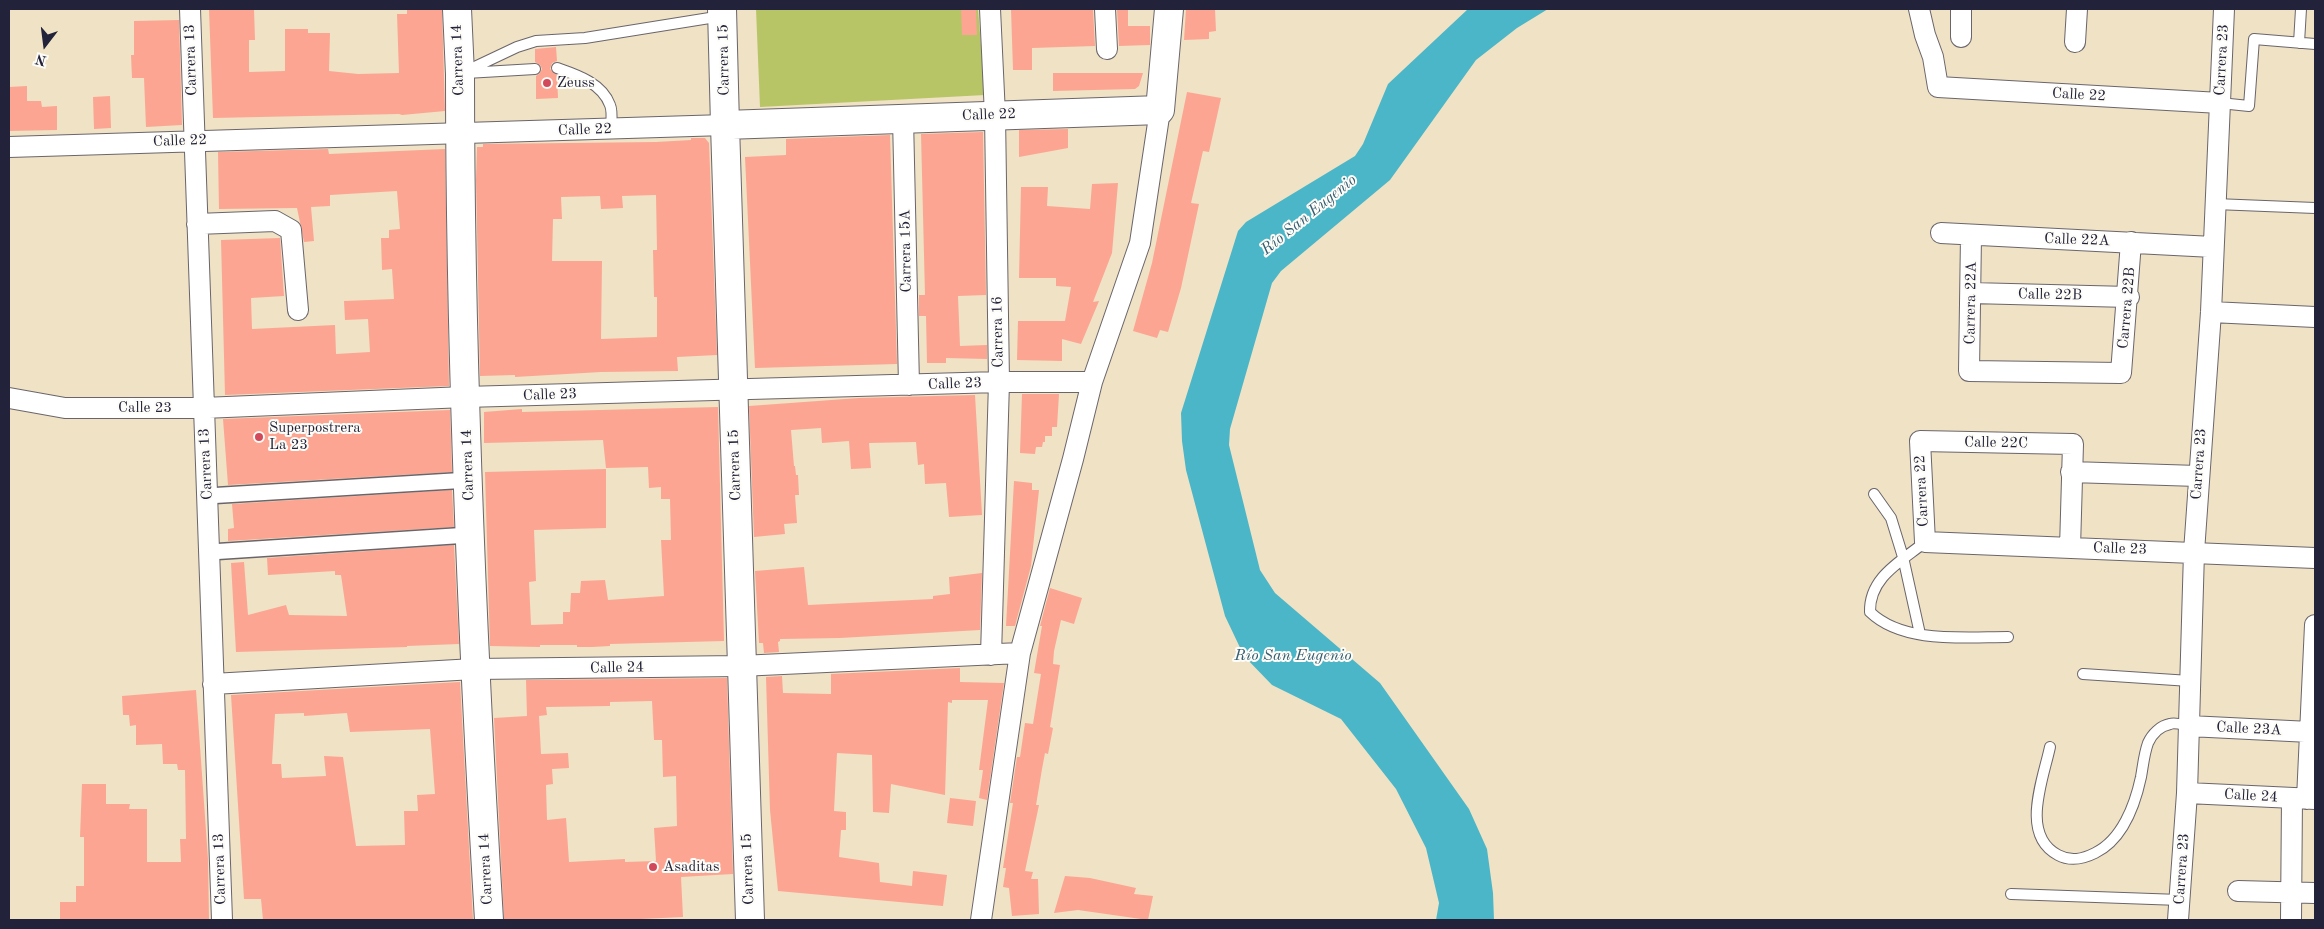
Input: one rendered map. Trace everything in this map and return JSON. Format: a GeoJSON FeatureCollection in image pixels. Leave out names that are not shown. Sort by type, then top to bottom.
{"type":"FeatureCollection","features":[{"type":"Feature","properties":{"kind":"main road","name":"Carrera 14"},"geometry":{"type":"LineString","coordinates":[[457,9],[460,74],[469,535],[474,670],[489,920]]}},
{"type":"Feature","properties":{"kind":"main road"},"geometry":{"type":"LineString","coordinates":[[1160,110],[1165,78],[1169,9]]}},
{"type":"Feature","properties":{"kind":"main road","name":"Carrera 15"},"geometry":{"type":"LineString","coordinates":[[723,13],[740,666],[750,920]]}},
{"type":"Feature","properties":{"kind":"main road","name":"Calle 22"},"geometry":{"type":"LineString","coordinates":[[725,124],[1160,110]]}},
{"type":"Feature","properties":{"kind":"street","name":"Carrera 13"},"geometry":{"type":"LineString","coordinates":[[190,9],[222,920]]}},
{"type":"Feature","properties":{"kind":"street","name":"Carrera 16"},"geometry":{"type":"LineString","coordinates":[[990,9],[996,115],[999,382],[991,655]]}},
{"type":"Feature","properties":{"kind":"street"},"geometry":{"type":"LineString","coordinates":[[1105,9],[1107,49]]}},
{"type":"Feature","properties":{"kind":"street","name":"Calle 22"},"geometry":{"type":"LineString","coordinates":[[1919,9],[1925,35],[1933,57],[1938,87],[2220,103]]}},
{"type":"Feature","properties":{"kind":"street"},"geometry":{"type":"LineString","coordinates":[[1961,36],[1962,9]]}},
{"type":"Feature","properties":{"kind":"street"},"geometry":{"type":"LineString","coordinates":[[2075,42],[2077,9]]}},
{"type":"Feature","properties":{"kind":"street","name":"Carrera 23"},"geometry":{"type":"LineString","coordinates":[[2178,920],[2187,793],[2194,552],[2211,312],[2224,9]]}},
{"type":"Feature","properties":{"kind":"street"},"geometry":{"type":"LineString","coordinates":[[981,920],[1020,653],[1092,382],[1140,243],[1160,110]]}},
{"type":"Feature","properties":{"kind":"street","name":"Carrera 15A"},"geometry":{"type":"LineString","coordinates":[[903,118],[909,385]]}},
{"type":"Feature","properties":{"kind":"street","name":"Calle 22"},"geometry":{"type":"LineString","coordinates":[[9,147],[725,124]]}},
{"type":"Feature","properties":{"kind":"street"},"geometry":{"type":"LineString","coordinates":[[197,224],[275,221],[292,230],[298,310]]}},
{"type":"Feature","properties":{"kind":"street","name":"Calle 22A"},"geometry":{"type":"LineString","coordinates":[[1941,234],[2131,242],[2214,248]]}},
{"type":"Feature","properties":{"kind":"street","name":"Carrera 22A"},"geometry":{"type":"LineString","coordinates":[[1971,236],[1969,371],[2121,373]]}},
{"type":"Feature","properties":{"kind":"street","name":"Carrera 22B"},"geometry":{"type":"LineString","coordinates":[[2121,373],[2129,297],[2131,242]]}},
{"type":"Feature","properties":{"kind":"street","name":"Calle 22B"},"geometry":{"type":"LineString","coordinates":[[1971,293],[2129,297]]}},
{"type":"Feature","properties":{"kind":"street"},"geometry":{"type":"LineString","coordinates":[[2211,312],[2315,317]]}},
{"type":"Feature","properties":{"kind":"street","name":"Calle 23"},"geometry":{"type":"LineString","coordinates":[[9,398],[65,408],[203,408],[465,397],[999,382],[1092,382]]}},
{"type":"Feature","properties":{"kind":"street","name":"Calle 22C"},"geometry":{"type":"LineString","coordinates":[[1920,441],[2072,444],[2071,472]]}},
{"type":"Feature","properties":{"kind":"street","name":"Carrera 22"},"geometry":{"type":"LineString","coordinates":[[1920,441],[1925,542]]}},
{"type":"Feature","properties":{"kind":"street"},"geometry":{"type":"LineString","coordinates":[[2070,548],[2071,472],[2198,476]]}},
{"type":"Feature","properties":{"kind":"street"},"geometry":{"type":"LineString","coordinates":[[208,496],[469,480]]}},
{"type":"Feature","properties":{"kind":"street"},"geometry":{"type":"LineString","coordinates":[[210,552],[469,535]]}},
{"type":"Feature","properties":{"kind":"street","name":"Calle 23"},"geometry":{"type":"LineString","coordinates":[[1925,542],[2315,558]]}},
{"type":"Feature","properties":{"kind":"street"},"geometry":{"type":"LineString","coordinates":[[2291,920],[2292,893],[2305,799],[2315,626]]}},
{"type":"Feature","properties":{"kind":"street","name":"Calle 24"},"geometry":{"type":"LineString","coordinates":[[213,684],[474,670],[740,666],[1020,653]]}},
{"type":"Feature","properties":{"kind":"street","name":"Calle 23A"},"geometry":{"type":"LineString","coordinates":[[2189,726],[2310,732]]}},
{"type":"Feature","properties":{"kind":"street","name":"Calle 24"},"geometry":{"type":"LineString","coordinates":[[2187,793],[2305,799]]}},
{"type":"Feature","properties":{"kind":"street"},"geometry":{"type":"LineString","coordinates":[[2238,891],[2315,893]]}},
{"type":"Feature","properties":{"kind":"lane"},"geometry":{"type":"LineString","coordinates":[[2298,43],[2301,9]]}},
{"type":"Feature","properties":{"kind":"lane"},"geometry":{"type":"LineString","coordinates":[[460,74],[517,47],[536,41],[585,38],[723,13]]}},
{"type":"Feature","properties":{"kind":"lane"},"geometry":{"type":"LineString","coordinates":[[2220,103],[2249,106],[2254,39],[2315,44]]}},
{"type":"Feature","properties":{"kind":"lane"},"geometry":{"type":"LineString","coordinates":[[557,68],[582,78],[601,90],[611,106],[611,129]]}},
{"type":"Feature","properties":{"kind":"lane"},"geometry":{"type":"LineString","coordinates":[[460,74],[536,69]]}},
{"type":"Feature","properties":{"kind":"lane"},"geometry":{"type":"LineString","coordinates":[[2215,204],[2315,208]]}},
{"type":"Feature","properties":{"kind":"lane"},"geometry":{"type":"LineString","coordinates":[[1874,494],[1891,518],[1903,557],[1920,634]]}},
{"type":"Feature","properties":{"kind":"lane"},"geometry":{"type":"LineString","coordinates":[[1925,542],[1896,561],[1877,584],[1870,604],[1870,612],[1900,631],[1941,636],[2008,637]]}},
{"type":"Feature","properties":{"kind":"lane"},"geometry":{"type":"LineString","coordinates":[[2083,674],[2190,681]]}},
{"type":"Feature","properties":{"kind":"lane"},"geometry":{"type":"LineString","coordinates":[[2050,747],[2036,814],[2040,837],[2048,850],[2063,858],[2082,859],[2099,851],[2124,826],[2140,780],[2148,743],[2154,733],[2171,723],[2189,726]]}},
{"type":"Feature","properties":{"kind":"lane"},"geometry":{"type":"LineString","coordinates":[[2011,894],[2180,900]]}},
{"type":"Feature","properties":{"kind":"green space"},"geometry":{"type":"Polygon","coordinates":[[[756,9],[978,9],[985,95],[760,107],[756,9]]]}},
{"type":"Feature","properties":{"kind":"water","name":"Río San Eugenio"},"geometry":{"type":"Polygon","coordinates":[[[1468,9],[1548,9],[1517,28],[1476,60],[1390,180],[1281,271],[1272,283],[1230,429],[1229,445],[1260,570],[1275,593],[1380,683],[1469,809],[1487,849],[1493,893],[1494,920],[1436,920],[1439,903],[1426,848],[1396,789],[1341,719],[1272,685],[1244,656],[1225,616],[1186,470],[1181,413],[1238,231],[1246,222],[1355,156],[1363,144],[1388,84],[1468,9]]]}},
{"type":"Feature","properties":{"kind":"building"},"geometry":{"type":"Polygon","coordinates":[[[209,9],[254,9],[255,40],[249,40],[249,72],[285,71],[285,29],[308,29],[308,33],[330,33],[329,71],[358,74],[399,73],[397,14],[407,14],[407,9],[442,9],[445,111],[402,115],[213,118],[209,9]]]}},
{"type":"Feature","properties":{"kind":"building"},"geometry":{"type":"Polygon","coordinates":[[[961,9],[976,9],[977,35],[962,35],[961,9]]]}},
{"type":"Feature","properties":{"kind":"building"},"geometry":{"type":"Polygon","coordinates":[[[1011,9],[1093,9],[1095,46],[1032,48],[1032,70],[1013,70],[1011,9]]]}},
{"type":"Feature","properties":{"kind":"building"},"geometry":{"type":"Polygon","coordinates":[[[1117,9],[1128,9],[1128,26],[1150,26],[1150,45],[1119,46],[1117,9]]]}},
{"type":"Feature","properties":{"kind":"building"},"geometry":{"type":"Polygon","coordinates":[[[1186,9],[1215,9],[1216,31],[1209,32],[1209,39],[1184,40],[1186,9]]]}},
{"type":"Feature","properties":{"kind":"building"},"geometry":{"type":"Polygon","coordinates":[[[179,20],[182,125],[146,127],[144,78],[132,78],[131,55],[134,55],[134,21],[179,20]]]}},
{"type":"Feature","properties":{"kind":"building","name":"Zeuss"},"geometry":{"type":"Polygon","coordinates":[[[556,47],[557,61],[552,63],[550,69],[557,75],[558,98],[536,99],[536,76],[542,69],[535,62],[535,49],[556,47]]]}},
{"type":"Feature","properties":{"kind":"building"},"geometry":{"type":"Polygon","coordinates":[[[1053,73],[1143,73],[1139,86],[1135,89],[1053,91],[1053,73]]]}},
{"type":"Feature","properties":{"kind":"building"},"geometry":{"type":"Polygon","coordinates":[[[27,86],[27,101],[41,101],[42,107],[57,106],[57,130],[9,131],[9,87],[27,86]]]}},
{"type":"Feature","properties":{"kind":"building"},"geometry":{"type":"Polygon","coordinates":[[[1187,92],[1221,98],[1209,152],[1203,151],[1191,203],[1199,204],[1181,288],[1168,332],[1160,330],[1157,338],[1133,331],[1152,263],[1187,92]]]}},
{"type":"Feature","properties":{"kind":"building"},"geometry":{"type":"Polygon","coordinates":[[[110,96],[111,128],[94,129],[93,97],[110,96]]]}},
{"type":"Feature","properties":{"kind":"building"},"geometry":{"type":"Polygon","coordinates":[[[1068,129],[1068,148],[1019,157],[1019,130],[1068,129]]]}},
{"type":"Feature","properties":{"kind":"building"},"geometry":{"type":"Polygon","coordinates":[[[983,132],[986,295],[958,296],[960,346],[987,345],[987,359],[946,358],[946,363],[927,363],[926,316],[919,316],[919,295],[925,295],[921,134],[983,132]]]}},
{"type":"Feature","properties":{"kind":"building"},"geometry":{"type":"Polygon","coordinates":[[[890,135],[897,364],[755,368],[745,157],[786,155],[786,139],[890,135]]]}},
{"type":"Feature","properties":{"kind":"building"},"geometry":{"type":"Polygon","coordinates":[[[691,138],[705,138],[709,143],[717,355],[677,357],[678,371],[601,372],[515,377],[515,375],[480,376],[477,147],[483,147],[483,144],[691,140],[691,138]],[[656,195],[622,196],[623,208],[601,209],[600,196],[561,197],[562,219],[553,219],[552,261],[602,261],[601,339],[657,337],[657,297],[654,297],[653,250],[657,250],[656,195]]]}},
{"type":"Feature","properties":{"kind":"building"},"geometry":{"type":"Polygon","coordinates":[[[328,149],[329,154],[445,149],[449,386],[225,395],[221,240],[280,238],[284,296],[251,298],[252,329],[335,325],[336,354],[370,352],[368,319],[345,320],[344,301],[394,299],[392,269],[382,270],[381,238],[389,238],[389,230],[400,229],[397,191],[330,195],[330,206],[311,207],[314,241],[304,242],[297,208],[219,209],[218,152],[328,149]]]}},
{"type":"Feature","properties":{"kind":"building"},"geometry":{"type":"Polygon","coordinates":[[[1118,183],[1112,253],[1093,302],[1099,301],[1081,344],[1062,339],[1062,361],[1017,360],[1018,321],[1065,321],[1071,287],[1056,286],[1056,278],[1019,278],[1021,187],[1048,187],[1047,206],[1090,209],[1092,184],[1118,183]]]}},
{"type":"Feature","properties":{"kind":"building"},"geometry":{"type":"Polygon","coordinates":[[[1022,394],[1059,394],[1057,427],[1052,427],[1052,436],[1045,436],[1045,442],[1043,442],[1042,447],[1036,447],[1035,454],[1020,453],[1022,394]]]}},
{"type":"Feature","properties":{"kind":"building"},"geometry":{"type":"Polygon","coordinates":[[[975,395],[982,515],[949,517],[946,483],[925,484],[924,464],[918,465],[916,442],[869,443],[871,468],[851,469],[849,441],[822,443],[821,428],[791,430],[794,466],[796,475],[798,475],[799,495],[795,495],[797,523],[784,524],[785,534],[754,537],[749,406],[859,398],[975,395]]]}},
{"type":"Feature","properties":{"kind":"building"},"geometry":{"type":"Polygon","coordinates":[[[718,407],[724,641],[610,644],[610,646],[592,647],[577,647],[577,645],[540,645],[540,647],[490,646],[485,472],[606,469],[606,528],[534,530],[536,581],[529,582],[531,625],[563,624],[563,612],[570,612],[571,593],[580,593],[581,581],[605,580],[608,600],[664,596],[661,540],[671,540],[670,499],[661,499],[661,487],[649,488],[648,467],[606,468],[603,440],[484,443],[484,412],[522,409],[522,412],[718,407]]]}},
{"type":"Feature","properties":{"kind":"building"},"geometry":{"type":"Polygon","coordinates":[[[450,410],[452,472],[228,485],[223,419],[450,410]]]}},
{"type":"Feature","properties":{"kind":"building"},"geometry":{"type":"Polygon","coordinates":[[[1014,481],[1032,483],[1032,490],[1039,490],[1031,566],[1015,626],[1006,626],[1014,481]]]}},
{"type":"Feature","properties":{"kind":"building"},"geometry":{"type":"Polygon","coordinates":[[[452,490],[454,527],[228,541],[228,529],[234,528],[232,504],[452,490]]]}},
{"type":"Feature","properties":{"kind":"building"},"geometry":{"type":"Polygon","coordinates":[[[454,545],[459,644],[236,652],[231,563],[244,562],[248,615],[286,605],[289,615],[347,616],[341,575],[335,575],[335,571],[268,575],[267,558],[454,545]]]}},
{"type":"Feature","properties":{"kind":"building"},"geometry":{"type":"Polygon","coordinates":[[[804,567],[808,605],[933,599],[933,596],[950,594],[949,577],[982,573],[980,630],[840,638],[780,639],[778,642],[779,652],[764,653],[763,643],[759,643],[755,571],[804,567]]]}},
{"type":"Feature","properties":{"kind":"building"},"geometry":{"type":"Polygon","coordinates":[[[1050,588],[1082,598],[1074,624],[1061,620],[1054,651],[1053,664],[1060,665],[1050,727],[1053,728],[1048,754],[1045,753],[1036,805],[1039,805],[1025,871],[1033,872],[1031,879],[1038,879],[1039,914],[1012,916],[1009,888],[1003,887],[1006,868],[1003,868],[1013,803],[1010,803],[1017,757],[1020,757],[1025,723],[1033,724],[1041,674],[1034,673],[1042,626],[1040,626],[1050,588]]]}},
{"type":"Feature","properties":{"kind":"building"},"geometry":{"type":"Polygon","coordinates":[[[960,668],[960,682],[1004,683],[987,800],[979,798],[983,770],[979,770],[988,700],[952,700],[952,703],[948,702],[945,795],[891,784],[889,813],[873,812],[872,755],[837,753],[834,811],[846,812],[846,830],[841,830],[839,857],[879,863],[880,882],[912,886],[913,871],[947,875],[943,906],[778,891],[770,810],[766,677],[782,676],[783,693],[831,694],[831,674],[960,668]]]}},
{"type":"Feature","properties":{"kind":"building"},"geometry":{"type":"Polygon","coordinates":[[[727,678],[733,874],[681,877],[683,917],[620,920],[504,920],[494,718],[527,716],[526,680],[727,678]],[[652,701],[610,702],[610,706],[546,707],[547,715],[539,716],[541,754],[568,753],[569,768],[552,769],[553,784],[546,785],[547,820],[566,818],[569,862],[625,859],[625,862],[656,861],[654,828],[677,826],[676,776],[663,777],[662,740],[654,740],[652,701]]]}},
{"type":"Feature","properties":{"kind":"building"},"geometry":{"type":"Polygon","coordinates":[[[460,682],[473,920],[263,920],[261,899],[244,899],[231,695],[460,682]],[[304,713],[275,714],[272,764],[281,764],[282,778],[326,776],[324,756],[343,757],[356,846],[405,845],[404,811],[418,811],[417,795],[435,794],[430,729],[350,732],[347,713],[304,716],[304,713]]]}},
{"type":"Feature","properties":{"kind":"building"},"geometry":{"type":"Polygon","coordinates":[[[196,690],[208,859],[209,920],[60,920],[60,902],[76,902],[76,886],[84,886],[84,837],[80,837],[82,784],[106,784],[106,804],[130,804],[129,809],[147,809],[147,862],[181,862],[180,839],[186,839],[185,770],[178,770],[177,764],[163,764],[162,744],[136,745],[136,725],[130,726],[129,715],[123,715],[122,696],[196,690]]]}},
{"type":"Feature","properties":{"kind":"building"},"geometry":{"type":"Polygon","coordinates":[[[950,798],[976,801],[973,826],[947,823],[950,798]]]}},
{"type":"Feature","properties":{"kind":"building"},"geometry":{"type":"Polygon","coordinates":[[[1065,876],[1090,878],[1136,888],[1134,894],[1153,896],[1148,920],[1078,910],[1054,913],[1065,876]]]}},
{"type":"Feature","properties":{"kind":"place","name":"Zeuss"},"geometry":{"type":"Point","coordinates":[547,83]}},
{"type":"Feature","properties":{"kind":"place","name":"Superpostrera La 23"},"geometry":{"type":"Point","coordinates":[259,437]}},
{"type":"Feature","properties":{"kind":"place","name":"Asaditas"},"geometry":{"type":"Point","coordinates":[653,867]}}]}
